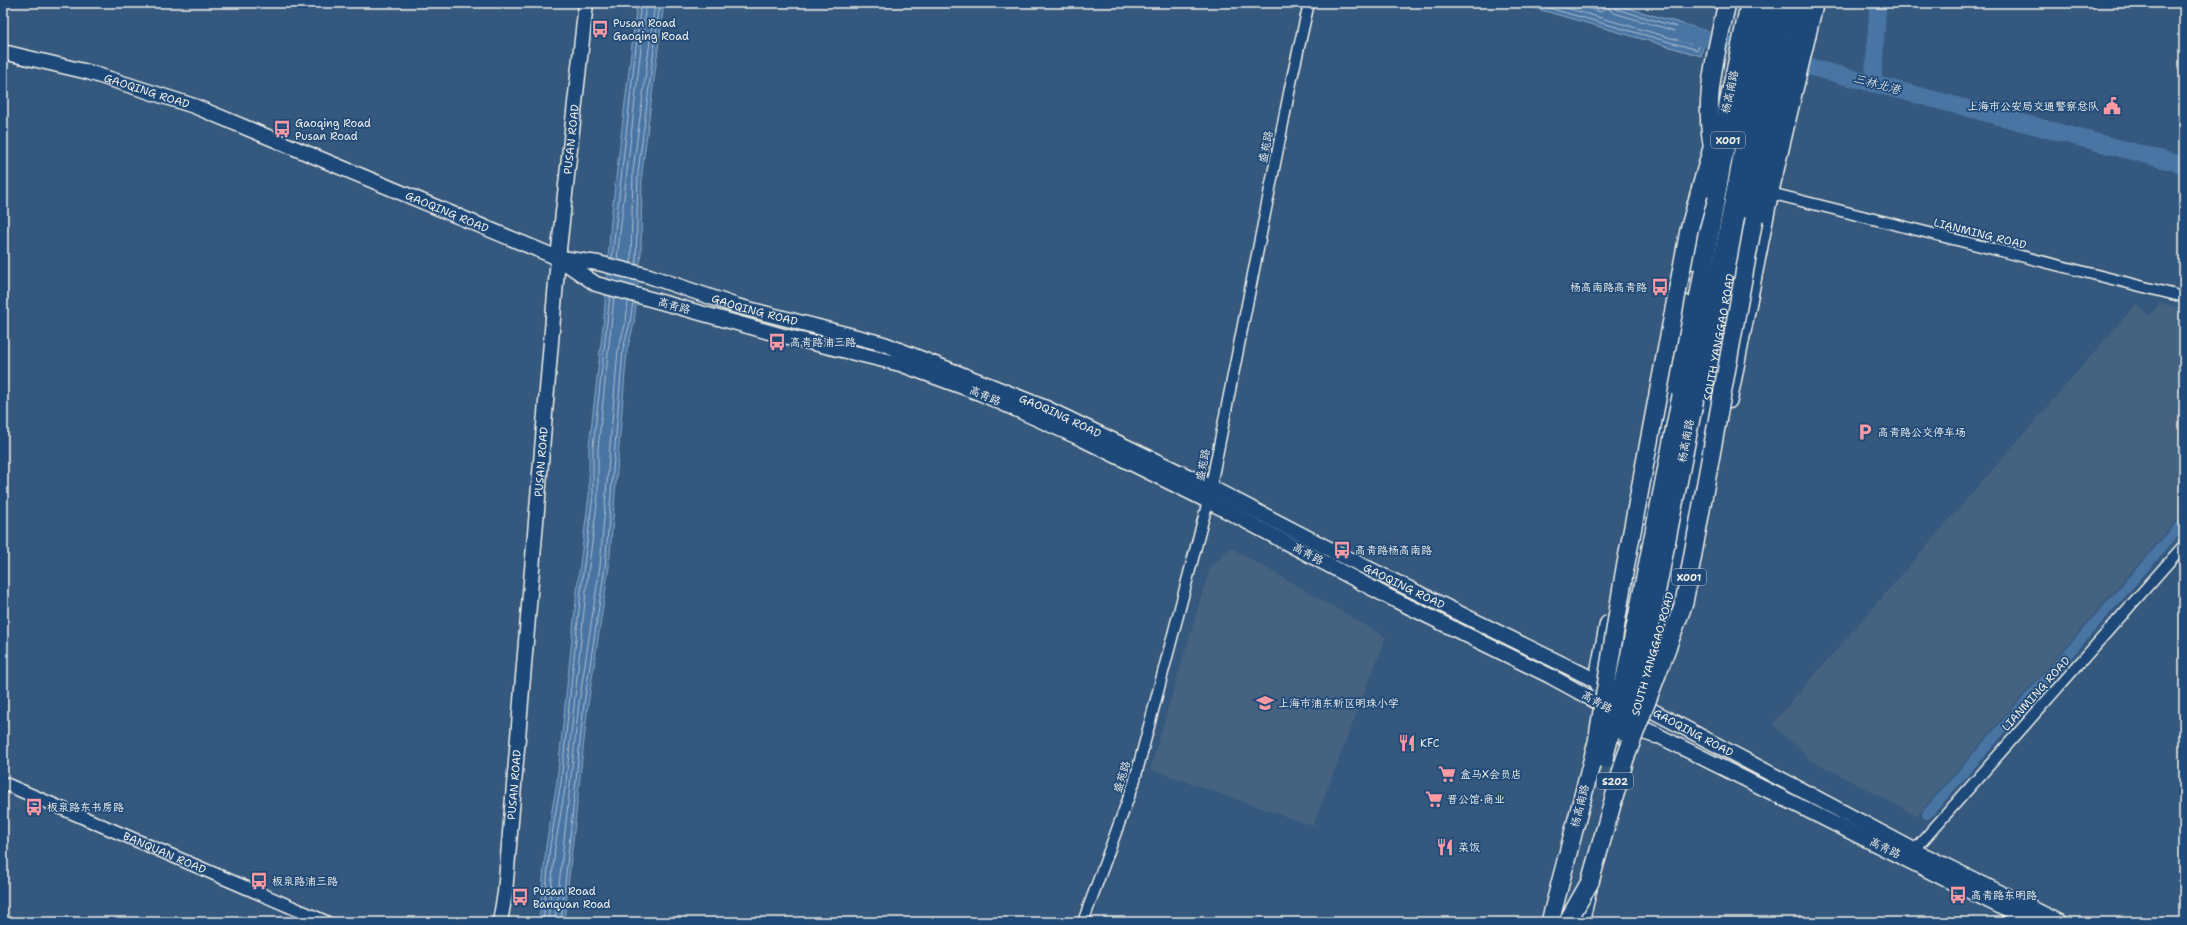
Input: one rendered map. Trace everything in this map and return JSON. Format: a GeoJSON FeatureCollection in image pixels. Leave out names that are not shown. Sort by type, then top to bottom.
{"type":"FeatureCollection","features":[{"type":"Feature","properties":{"kind":"highway","name":"X001"},"geometry":{"type":"LineString","coordinates":[[1712,147],[1714,62],[1727,3]]}},
{"type":"Feature","properties":{"kind":"highway","name":"X001"},"geometry":{"type":"LineString","coordinates":[[1569,921],[1590,882],[1625,759],[1684,603],[1754,219],[1766,161],[1764,139],[1764,78],[1804,3]]}},
{"type":"Feature","properties":{"kind":"highway","name":"杨高南路"},"geometry":{"type":"LineString","coordinates":[[1688,397],[1745,168],[1764,78],[1761,32],[1769,5]]}},
{"type":"Feature","properties":{"kind":"highway","name":"杨高南路"},"geometry":{"type":"LineString","coordinates":[[1569,921],[1639,680],[1688,397],[1722,164],[1764,78]]}},
{"type":"Feature","properties":{"kind":"highway","name":"杨高南路"},"geometry":{"type":"LineString","coordinates":[[1550,922],[1597,742],[1625,566],[1689,230],[1712,147]]}},
{"type":"Feature","properties":{"kind":"highway"},"geometry":{"type":"LineString","coordinates":[[1546,922],[1554,902]]}},
{"type":"Feature","properties":{"kind":"main road","name":"PUSAN ROAD"},"geometry":{"type":"LineString","coordinates":[[500,922],[505,885],[558,258],[586,3]]}},
{"type":"Feature","properties":{"kind":"main road","name":"杨高南路"},"geometry":{"type":"LineString","coordinates":[[1612,689],[1698,234],[1712,147],[1764,78],[1761,32],[1749,3]]}},
{"type":"Feature","properties":{"kind":"main road","name":"杨高南路"},"geometry":{"type":"LineString","coordinates":[[1761,32],[1788,3]]}},
{"type":"Feature","properties":{"kind":"main road","name":"X001"},"geometry":{"type":"LineString","coordinates":[[1639,721],[1660,690],[1688,610],[1770,193],[1789,118],[1764,78],[1806,45],[1815,3]]}},
{"type":"Feature","properties":{"kind":"main road","name":"GAOQING ROAD"},"geometry":{"type":"LineString","coordinates":[[3,52],[88,72],[194,106],[558,258],[598,263],[649,276],[738,306],[884,344],[1046,408],[1210,487],[1339,554],[1612,689]]}},
{"type":"Feature","properties":{"kind":"main road"},"geometry":{"type":"LineString","coordinates":[[1766,161],[1789,118]]}},
{"type":"Feature","properties":{"kind":"main road","name":"杨高南路"},"geometry":{"type":"LineString","coordinates":[[1745,168],[1764,139]]}},
{"type":"Feature","properties":{"kind":"main road","name":"SOUTH YANGGAO ROAD"},"geometry":{"type":"LineString","coordinates":[[1569,921],[1602,827],[1626,746],[1639,721],[1671,596],[1745,168]]}},
{"type":"Feature","properties":{"kind":"main road","name":"杨高南路"},"geometry":{"type":"LineString","coordinates":[[1698,234],[1715,207]]}},
{"type":"Feature","properties":{"kind":"main road"},"geometry":{"type":"LineString","coordinates":[[1639,721],[1622,707],[1597,681],[1676,272],[1698,234]]}},
{"type":"Feature","properties":{"kind":"main road","name":"高青路"},"geometry":{"type":"LineString","coordinates":[[558,258],[596,284],[923,372],[982,394],[1080,438],[1208,501],[1384,595],[1550,676],[1614,712],[1639,721],[1911,855],[2031,922]]}},
{"type":"Feature","properties":{"kind":"main road","name":"SOUTH YANGGAO ROAD"},"geometry":{"type":"LineString","coordinates":[[1550,922],[1614,712],[1597,681]]}},
{"type":"Feature","properties":{"kind":"main road"},"geometry":{"type":"LineString","coordinates":[[1612,689],[1621,705],[1639,721],[1644,731],[1636,732],[1626,746]]}},
{"type":"Feature","properties":{"kind":"main road","name":"GAOQING ROAD"},"geometry":{"type":"LineString","coordinates":[[1639,721],[1911,855],[2060,922]]}},
{"type":"Feature","properties":{"kind":"main road"},"geometry":{"type":"LineString","coordinates":[[1602,827],[1601,821],[1639,721]]}},
{"type":"Feature","properties":{"kind":"street","name":"盛苑路"},"geometry":{"type":"LineString","coordinates":[[1083,922],[1134,782],[1208,501],[1290,85],[1310,3]]}},
{"type":"Feature","properties":{"kind":"street","name":"LIANMING ROAD"},"geometry":{"type":"LineString","coordinates":[[1770,193],[2184,297]]}},
{"type":"Feature","properties":{"kind":"street","name":"LIANMING ROAD"},"geometry":{"type":"LineString","coordinates":[[1911,855],[2184,545]]}},
{"type":"Feature","properties":{"kind":"street","name":"BANQUAN ROAD"},"geometry":{"type":"LineString","coordinates":[[3,783],[326,922]]}},
{"type":"Feature","properties":{"kind":"shaded area"},"geometry":{"type":"Polygon","coordinates":[[[2160,303],[2184,309],[2184,512],[1917,816],[1811,760],[1772,724],[2136,304],[2150,316],[2160,303]]]}},
{"type":"Feature","properties":{"kind":"shaded area","name":"上海市浦东新区明珠小学"},"geometry":{"type":"Polygon","coordinates":[[[1230,547],[1386,637],[1313,826],[1150,769],[1209,570],[1230,547]]]}},
{"type":"Feature","properties":{"kind":"water"},"geometry":{"type":"Polygon","coordinates":[[[637,3],[664,3],[642,172],[641,253],[634,324],[627,350],[609,567],[588,705],[564,922],[539,922],[546,846],[557,781],[579,572],[589,496],[589,447],[604,317],[611,219],[637,3]]]}},
{"type":"Feature","properties":{"kind":"water"},"geometry":{"type":"Polygon","coordinates":[[[1517,3],[1611,3],[1707,31],[1701,56],[1517,3]]]}},
{"type":"Feature","properties":{"kind":"waterway"},"geometry":{"type":"LineString","coordinates":[[1873,84],[1878,3]]}},
{"type":"Feature","properties":{"kind":"waterway","name":"三林北港"},"geometry":{"type":"LineString","coordinates":[[1683,33],[1754,52]]}},
{"type":"Feature","properties":{"kind":"waterway","name":"三林北港"},"geometry":{"type":"LineString","coordinates":[[1787,61],[2184,165]]}},
{"type":"Feature","properties":{"kind":"waterway"},"geometry":{"type":"LineString","coordinates":[[1927,814],[2184,522]]}},
{"type":"Feature","properties":{"kind":"place","name":"Pusan Road Gaoqing Road"},"geometry":{"type":"Point","coordinates":[600,29]}},
{"type":"Feature","properties":{"kind":"place","name":"上海市公安局交通警察总队"},"geometry":{"type":"Point","coordinates":[2112,106]}},
{"type":"Feature","properties":{"kind":"place","name":"Gaoqing Road Pusan Road"},"geometry":{"type":"Point","coordinates":[282,129]}},
{"type":"Feature","properties":{"kind":"place","name":"杨高南路高青路"},"geometry":{"type":"Point","coordinates":[1660,287]}},
{"type":"Feature","properties":{"kind":"place","name":"高青路浦三路"},"geometry":{"type":"Point","coordinates":[777,342]}},
{"type":"Feature","properties":{"kind":"place","name":"高青路公交停车场"},"geometry":{"type":"Point","coordinates":[1865,432]}},
{"type":"Feature","properties":{"kind":"place","name":"高青路杨高南路"},"geometry":{"type":"Point","coordinates":[1342,550]}},
{"type":"Feature","properties":{"kind":"place","name":"上海市浦东新区明珠小学"},"geometry":{"type":"Point","coordinates":[1265,703]}},
{"type":"Feature","properties":{"kind":"place","name":"KFC"},"geometry":{"type":"Point","coordinates":[1407,743]}},
{"type":"Feature","properties":{"kind":"place","name":"盒马X会员店"},"geometry":{"type":"Point","coordinates":[1447,774]}},
{"type":"Feature","properties":{"kind":"place","name":"晋公馆·商业"},"geometry":{"type":"Point","coordinates":[1434,799]}},
{"type":"Feature","properties":{"kind":"place","name":"板泉路东书房路"},"geometry":{"type":"Point","coordinates":[34,807]}},
{"type":"Feature","properties":{"kind":"place","name":"菜饭"},"geometry":{"type":"Point","coordinates":[1445,847]}},
{"type":"Feature","properties":{"kind":"place","name":"板泉路浦三路"},"geometry":{"type":"Point","coordinates":[259,881]}},
{"type":"Feature","properties":{"kind":"place","name":"高青路东明路"},"geometry":{"type":"Point","coordinates":[1958,895]}},
{"type":"Feature","properties":{"kind":"place","name":"Pusan Road Banquan Road"},"geometry":{"type":"Point","coordinates":[520,897]}}]}
